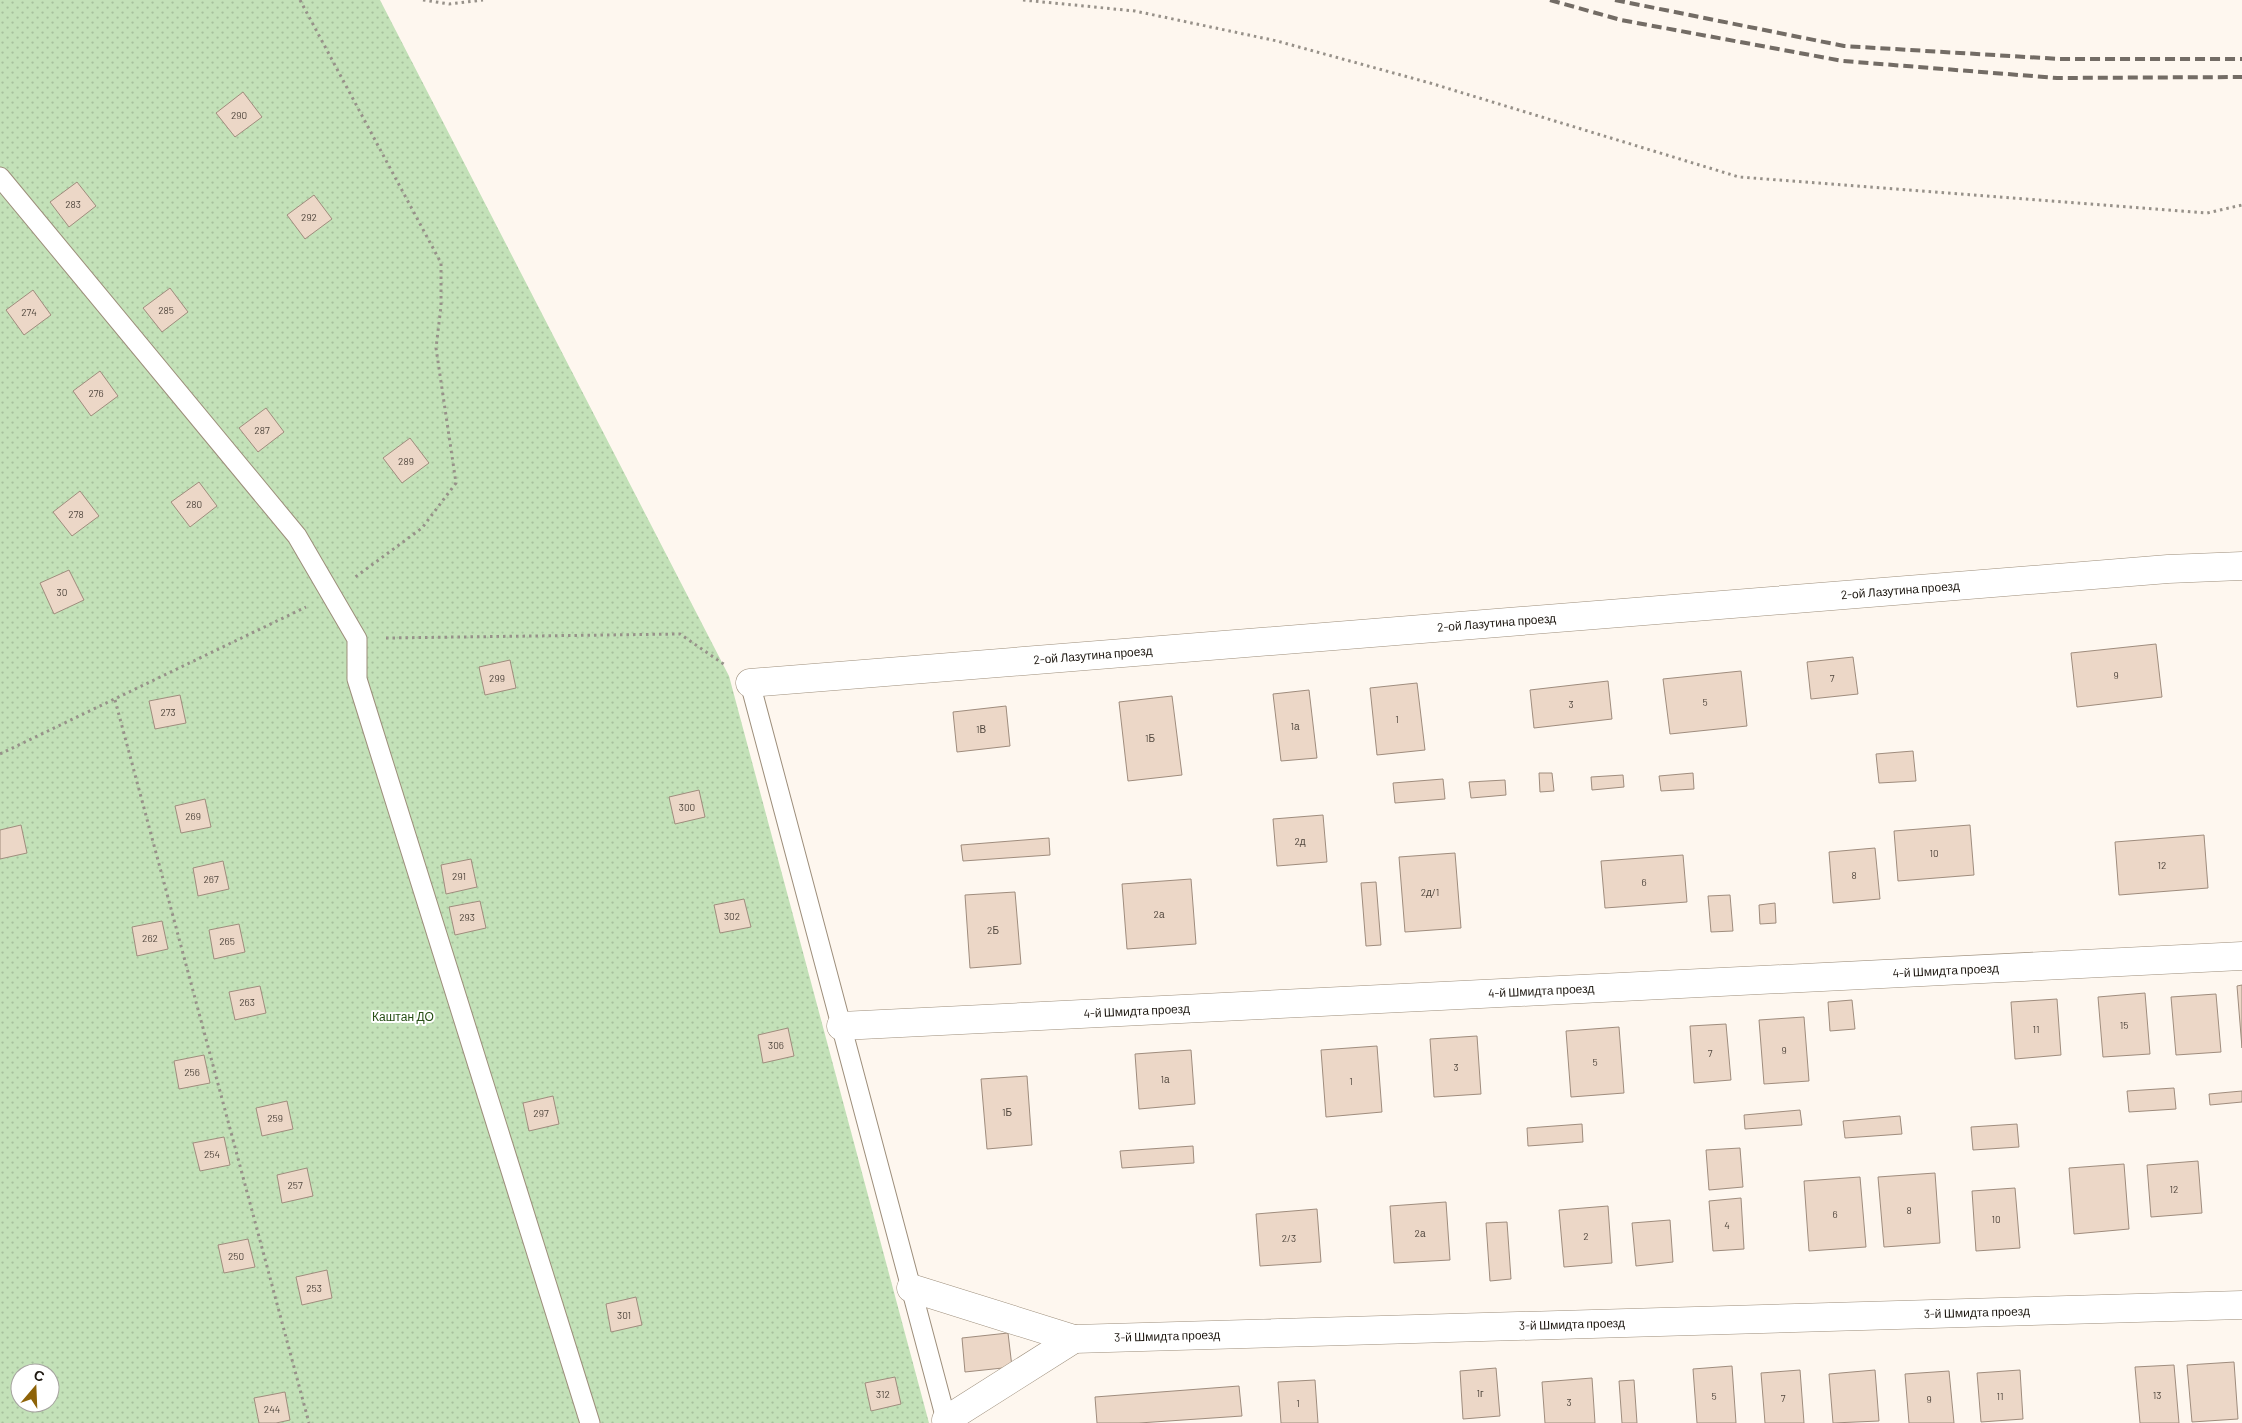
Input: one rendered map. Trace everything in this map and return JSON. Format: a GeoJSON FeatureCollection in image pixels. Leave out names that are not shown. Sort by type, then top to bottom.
{"type":"FeatureCollection","features":[{"type":"Feature","properties":{"kind":"street","name":"2-ой Лазутина проезд"},"geometry":{"type":"LineString","coordinates":[[750,683],[2168,569],[2242,566]]}},
{"type":"Feature","properties":{"kind":"street","name":"4-й Шмидта проезд"},"geometry":{"type":"LineString","coordinates":[[841,1026],[2242,956]]}},
{"type":"Feature","properties":{"kind":"street","name":"3-й Шмидта проезд"},"geometry":{"type":"LineString","coordinates":[[910,1288],[1074,1340],[2242,1306]]}},
{"type":"Feature","properties":{"kind":"street"},"geometry":{"type":"LineString","coordinates":[[946,1421],[1074,1340]]}},
{"type":"Feature","properties":{"kind":"lane"},"geometry":{"type":"LineString","coordinates":[[0,177],[297,536],[357,639],[357,679],[590,1423]]}},
{"type":"Feature","properties":{"kind":"lane"},"geometry":{"type":"LineString","coordinates":[[750,683],[946,1421]]}},
{"type":"Feature","properties":{"kind":"path"},"geometry":{"type":"LineString","coordinates":[[0,754],[331,595],[422,528],[456,483],[436,348],[442,306],[441,263],[300,0]]}},
{"type":"Feature","properties":{"kind":"path"},"geometry":{"type":"LineString","coordinates":[[423,0],[449,4],[483,0]]}},
{"type":"Feature","properties":{"kind":"path"},"geometry":{"type":"LineString","coordinates":[[1023,0],[1135,11],[1277,42],[1430,83],[1739,177],[2207,213],[2242,205]]}},
{"type":"Feature","properties":{"kind":"path"},"geometry":{"type":"LineString","coordinates":[[357,639],[680,634],[750,683]]}},
{"type":"Feature","properties":{"kind":"path"},"geometry":{"type":"LineString","coordinates":[[115,700],[309,1423]]}},
{"type":"Feature","properties":{"kind":"green space","name":"Каштан ДО"},"geometry":{"type":"Polygon","coordinates":[[[0,0],[380,0],[729,676],[929,1423],[0,1423],[0,0]]]}},
{"type":"Feature","properties":{"kind":"building"},"geometry":{"type":"Polygon","coordinates":[[[243,92],[262,117],[235,137],[216,113],[243,92]]]}},
{"type":"Feature","properties":{"kind":"building"},"geometry":{"type":"Polygon","coordinates":[[[77,182],[96,206],[69,227],[50,202],[77,182]]]}},
{"type":"Feature","properties":{"kind":"building"},"geometry":{"type":"Polygon","coordinates":[[[314,195],[332,219],[305,239],[287,215],[314,195]]]}},
{"type":"Feature","properties":{"kind":"building"},"geometry":{"type":"Polygon","coordinates":[[[170,288],[188,312],[162,332],[143,308],[170,288]]]}},
{"type":"Feature","properties":{"kind":"building"},"geometry":{"type":"Polygon","coordinates":[[[33,290],[51,315],[24,335],[6,310],[33,290]]]}},
{"type":"Feature","properties":{"kind":"building"},"geometry":{"type":"Polygon","coordinates":[[[100,371],[118,396],[91,416],[73,391],[100,371]]]}},
{"type":"Feature","properties":{"kind":"building"},"geometry":{"type":"Polygon","coordinates":[[[266,408],[284,432],[258,452],[239,428],[266,408]]]}},
{"type":"Feature","properties":{"kind":"building"},"geometry":{"type":"Polygon","coordinates":[[[410,438],[429,463],[402,483],[383,458],[410,438]]]}},
{"type":"Feature","properties":{"kind":"building"},"geometry":{"type":"Polygon","coordinates":[[[199,482],[217,506],[190,527],[171,502],[199,482]]]}},
{"type":"Feature","properties":{"kind":"building"},"geometry":{"type":"Polygon","coordinates":[[[80,491],[99,516],[72,536],[53,512],[80,491]]]}},
{"type":"Feature","properties":{"kind":"building"},"geometry":{"type":"Polygon","coordinates":[[[69,570],[84,600],[54,614],[40,583],[69,570]]]}},
{"type":"Feature","properties":{"kind":"building"},"geometry":{"type":"Polygon","coordinates":[[[2156,644],[2162,697],[2077,707],[2071,653],[2156,644]]]}},
{"type":"Feature","properties":{"kind":"building"},"geometry":{"type":"Polygon","coordinates":[[[1853,657],[1858,694],[1811,699],[1807,662],[1853,657]]]}},
{"type":"Feature","properties":{"kind":"building"},"geometry":{"type":"Polygon","coordinates":[[[510,660],[516,688],[485,695],[479,667],[510,660]]]}},
{"type":"Feature","properties":{"kind":"building"},"geometry":{"type":"Polygon","coordinates":[[[1741,671],[1747,726],[1670,734],[1663,679],[1741,671]]]}},
{"type":"Feature","properties":{"kind":"building"},"geometry":{"type":"Polygon","coordinates":[[[1608,681],[1612,719],[1534,728],[1530,690],[1608,681]]]}},
{"type":"Feature","properties":{"kind":"building"},"geometry":{"type":"Polygon","coordinates":[[[1417,683],[1425,750],[1377,755],[1370,688],[1417,683]]]}},
{"type":"Feature","properties":{"kind":"building"},"geometry":{"type":"Polygon","coordinates":[[[1309,690],[1317,758],[1281,761],[1273,694],[1309,690]]]}},
{"type":"Feature","properties":{"kind":"building"},"geometry":{"type":"Polygon","coordinates":[[[180,695],[186,723],[155,729],[149,701],[180,695]]]}},
{"type":"Feature","properties":{"kind":"building"},"geometry":{"type":"Polygon","coordinates":[[[1172,696],[1182,775],[1128,781],[1119,702],[1172,696]]]}},
{"type":"Feature","properties":{"kind":"building"},"geometry":{"type":"Polygon","coordinates":[[[1006,706],[1010,746],[957,752],[953,712],[1006,706]]]}},
{"type":"Feature","properties":{"kind":"building"},"geometry":{"type":"Polygon","coordinates":[[[1913,751],[1916,781],[1879,783],[1876,754],[1913,751]]]}},
{"type":"Feature","properties":{"kind":"building"},"geometry":{"type":"Polygon","coordinates":[[[1539,773],[1552,773],[1554,791],[1540,792],[1539,773]]]}},
{"type":"Feature","properties":{"kind":"building"},"geometry":{"type":"Polygon","coordinates":[[[1693,773],[1694,789],[1661,791],[1659,776],[1693,773]]]}},
{"type":"Feature","properties":{"kind":"building"},"geometry":{"type":"Polygon","coordinates":[[[1623,775],[1624,787],[1592,790],[1591,777],[1623,775]]]}},
{"type":"Feature","properties":{"kind":"building"},"geometry":{"type":"Polygon","coordinates":[[[1443,779],[1445,799],[1395,803],[1393,783],[1443,779]]]}},
{"type":"Feature","properties":{"kind":"building"},"geometry":{"type":"Polygon","coordinates":[[[1505,780],[1506,795],[1471,798],[1469,782],[1505,780]]]}},
{"type":"Feature","properties":{"kind":"building"},"geometry":{"type":"Polygon","coordinates":[[[699,790],[705,817],[675,824],[669,797],[699,790]]]}},
{"type":"Feature","properties":{"kind":"building"},"geometry":{"type":"Polygon","coordinates":[[[205,799],[211,827],[181,833],[175,806],[205,799]]]}},
{"type":"Feature","properties":{"kind":"building"},"geometry":{"type":"Polygon","coordinates":[[[1323,815],[1327,862],[1277,866],[1273,819],[1323,815]]]}},
{"type":"Feature","properties":{"kind":"building"},"geometry":{"type":"Polygon","coordinates":[[[21,825],[27,853],[0,859],[0,830],[21,825]]]}},
{"type":"Feature","properties":{"kind":"building"},"geometry":{"type":"Polygon","coordinates":[[[1970,825],[1974,875],[1898,881],[1894,831],[1970,825]]]}},
{"type":"Feature","properties":{"kind":"building"},"geometry":{"type":"Polygon","coordinates":[[[2204,835],[2208,888],[2119,895],[2115,842],[2204,835]]]}},
{"type":"Feature","properties":{"kind":"building"},"geometry":{"type":"Polygon","coordinates":[[[1049,838],[1050,855],[963,861],[961,845],[1049,838]]]}},
{"type":"Feature","properties":{"kind":"building"},"geometry":{"type":"Polygon","coordinates":[[[1875,848],[1880,899],[1833,903],[1829,852],[1875,848]]]}},
{"type":"Feature","properties":{"kind":"building"},"geometry":{"type":"Polygon","coordinates":[[[1455,853],[1461,928],[1405,932],[1399,857],[1455,853]]]}},
{"type":"Feature","properties":{"kind":"building"},"geometry":{"type":"Polygon","coordinates":[[[1683,855],[1687,902],[1605,908],[1601,861],[1683,855]]]}},
{"type":"Feature","properties":{"kind":"building"},"geometry":{"type":"Polygon","coordinates":[[[471,859],[477,887],[446,894],[441,865],[471,859]]]}},
{"type":"Feature","properties":{"kind":"building"},"geometry":{"type":"Polygon","coordinates":[[[223,861],[229,889],[198,896],[193,868],[223,861]]]}},
{"type":"Feature","properties":{"kind":"building"},"geometry":{"type":"Polygon","coordinates":[[[1191,879],[1196,944],[1127,949],[1122,884],[1191,879]]]}},
{"type":"Feature","properties":{"kind":"building"},"geometry":{"type":"Polygon","coordinates":[[[1376,882],[1381,945],[1366,946],[1361,883],[1376,882]]]}},
{"type":"Feature","properties":{"kind":"building"},"geometry":{"type":"Polygon","coordinates":[[[1015,892],[1021,964],[970,968],[965,895],[1015,892]]]}},
{"type":"Feature","properties":{"kind":"building"},"geometry":{"type":"Polygon","coordinates":[[[1730,895],[1733,931],[1711,932],[1708,896],[1730,895]]]}},
{"type":"Feature","properties":{"kind":"building"},"geometry":{"type":"Polygon","coordinates":[[[744,899],[751,927],[720,933],[714,905],[744,899]]]}},
{"type":"Feature","properties":{"kind":"building"},"geometry":{"type":"Polygon","coordinates":[[[480,901],[486,928],[455,935],[449,907],[480,901]]]}},
{"type":"Feature","properties":{"kind":"building"},"geometry":{"type":"Polygon","coordinates":[[[1775,903],[1776,923],[1760,924],[1759,905],[1775,903]]]}},
{"type":"Feature","properties":{"kind":"building"},"geometry":{"type":"Polygon","coordinates":[[[162,921],[168,949],[137,956],[132,927],[162,921]]]}},
{"type":"Feature","properties":{"kind":"building"},"geometry":{"type":"Polygon","coordinates":[[[239,924],[245,952],[214,959],[209,930],[239,924]]]}},
{"type":"Feature","properties":{"kind":"building"},"geometry":{"type":"Polygon","coordinates":[[[2242,985],[2242,1048],[2237,986],[2242,985]]]}},
{"type":"Feature","properties":{"kind":"building"},"geometry":{"type":"Polygon","coordinates":[[[260,986],[266,1013],[235,1020],[229,992],[260,986]]]}},
{"type":"Feature","properties":{"kind":"building"},"geometry":{"type":"Polygon","coordinates":[[[2145,993],[2150,1054],[2103,1057],[2098,997],[2145,993]]]}},
{"type":"Feature","properties":{"kind":"building"},"geometry":{"type":"Polygon","coordinates":[[[2216,994],[2221,1052],[2176,1055],[2171,997],[2216,994]]]}},
{"type":"Feature","properties":{"kind":"building"},"geometry":{"type":"Polygon","coordinates":[[[2057,999],[2061,1055],[2015,1059],[2011,1002],[2057,999]]]}},
{"type":"Feature","properties":{"kind":"building"},"geometry":{"type":"Polygon","coordinates":[[[1852,1000],[1855,1029],[1830,1031],[1828,1002],[1852,1000]]]}},
{"type":"Feature","properties":{"kind":"building"},"geometry":{"type":"Polygon","coordinates":[[[1804,1017],[1809,1081],[1764,1084],[1759,1020],[1804,1017]]]}},
{"type":"Feature","properties":{"kind":"building"},"geometry":{"type":"Polygon","coordinates":[[[1726,1024],[1731,1080],[1694,1083],[1690,1026],[1726,1024]]]}},
{"type":"Feature","properties":{"kind":"building"},"geometry":{"type":"Polygon","coordinates":[[[1619,1027],[1624,1093],[1571,1097],[1566,1031],[1619,1027]]]}},
{"type":"Feature","properties":{"kind":"building"},"geometry":{"type":"Polygon","coordinates":[[[788,1028],[794,1056],[763,1063],[758,1035],[788,1028]]]}},
{"type":"Feature","properties":{"kind":"building"},"geometry":{"type":"Polygon","coordinates":[[[1477,1036],[1481,1094],[1434,1097],[1430,1039],[1477,1036]]]}},
{"type":"Feature","properties":{"kind":"building"},"geometry":{"type":"Polygon","coordinates":[[[1377,1046],[1382,1112],[1326,1117],[1321,1050],[1377,1046]]]}},
{"type":"Feature","properties":{"kind":"building"},"geometry":{"type":"Polygon","coordinates":[[[1191,1050],[1195,1104],[1139,1109],[1135,1054],[1191,1050]]]}},
{"type":"Feature","properties":{"kind":"building"},"geometry":{"type":"Polygon","coordinates":[[[204,1055],[210,1083],[179,1089],[174,1061],[204,1055]]]}},
{"type":"Feature","properties":{"kind":"building"},"geometry":{"type":"Polygon","coordinates":[[[1027,1076],[1032,1145],[987,1149],[981,1079],[1027,1076]]]}},
{"type":"Feature","properties":{"kind":"building"},"geometry":{"type":"Polygon","coordinates":[[[2174,1088],[2176,1109],[2129,1112],[2127,1091],[2174,1088]]]}},
{"type":"Feature","properties":{"kind":"building"},"geometry":{"type":"Polygon","coordinates":[[[2242,1091],[2242,1102],[2210,1105],[2209,1094],[2242,1091]]]}},
{"type":"Feature","properties":{"kind":"building"},"geometry":{"type":"Polygon","coordinates":[[[553,1096],[559,1124],[529,1131],[523,1103],[553,1096]]]}},
{"type":"Feature","properties":{"kind":"building"},"geometry":{"type":"Polygon","coordinates":[[[287,1101],[293,1129],[262,1136],[256,1108],[287,1101]]]}},
{"type":"Feature","properties":{"kind":"building"},"geometry":{"type":"Polygon","coordinates":[[[1800,1110],[1802,1125],[1745,1129],[1744,1115],[1800,1110]]]}},
{"type":"Feature","properties":{"kind":"building"},"geometry":{"type":"Polygon","coordinates":[[[1900,1116],[1902,1134],[1845,1138],[1843,1121],[1900,1116]]]}},
{"type":"Feature","properties":{"kind":"building"},"geometry":{"type":"Polygon","coordinates":[[[1582,1124],[1583,1142],[1528,1146],[1527,1128],[1582,1124]]]}},
{"type":"Feature","properties":{"kind":"building"},"geometry":{"type":"Polygon","coordinates":[[[2017,1124],[2019,1147],[1973,1150],[1971,1127],[2017,1124]]]}},
{"type":"Feature","properties":{"kind":"building"},"geometry":{"type":"Polygon","coordinates":[[[224,1137],[230,1165],[200,1171],[193,1143],[224,1137]]]}},
{"type":"Feature","properties":{"kind":"building"},"geometry":{"type":"Polygon","coordinates":[[[1193,1146],[1194,1163],[1122,1168],[1120,1151],[1193,1146]]]}},
{"type":"Feature","properties":{"kind":"building"},"geometry":{"type":"Polygon","coordinates":[[[1740,1148],[1743,1187],[1709,1190],[1706,1150],[1740,1148]]]}},
{"type":"Feature","properties":{"kind":"building"},"geometry":{"type":"Polygon","coordinates":[[[2198,1161],[2202,1213],[2151,1217],[2147,1165],[2198,1161]]]}},
{"type":"Feature","properties":{"kind":"building"},"geometry":{"type":"Polygon","coordinates":[[[2124,1164],[2129,1229],[2074,1234],[2069,1168],[2124,1164]]]}},
{"type":"Feature","properties":{"kind":"building"},"geometry":{"type":"Polygon","coordinates":[[[307,1168],[313,1196],[282,1203],[277,1175],[307,1168]]]}},
{"type":"Feature","properties":{"kind":"building"},"geometry":{"type":"Polygon","coordinates":[[[1935,1173],[1940,1243],[1884,1247],[1878,1177],[1935,1173]]]}},
{"type":"Feature","properties":{"kind":"building"},"geometry":{"type":"Polygon","coordinates":[[[1860,1177],[1866,1247],[1809,1251],[1804,1181],[1860,1177]]]}},
{"type":"Feature","properties":{"kind":"building"},"geometry":{"type":"Polygon","coordinates":[[[2015,1188],[2020,1248],[1976,1251],[1972,1191],[2015,1188]]]}},
{"type":"Feature","properties":{"kind":"building"},"geometry":{"type":"Polygon","coordinates":[[[1741,1198],[1744,1249],[1713,1251],[1709,1201],[1741,1198]]]}},
{"type":"Feature","properties":{"kind":"building"},"geometry":{"type":"Polygon","coordinates":[[[1446,1202],[1450,1260],[1394,1263],[1390,1206],[1446,1202]]]}},
{"type":"Feature","properties":{"kind":"building"},"geometry":{"type":"Polygon","coordinates":[[[1608,1206],[1612,1263],[1564,1267],[1559,1210],[1608,1206]]]}},
{"type":"Feature","properties":{"kind":"building"},"geometry":{"type":"Polygon","coordinates":[[[1317,1209],[1321,1262],[1260,1266],[1256,1214],[1317,1209]]]}},
{"type":"Feature","properties":{"kind":"building"},"geometry":{"type":"Polygon","coordinates":[[[1670,1220],[1673,1262],[1636,1266],[1632,1223],[1670,1220]]]}},
{"type":"Feature","properties":{"kind":"building"},"geometry":{"type":"Polygon","coordinates":[[[1507,1222],[1511,1279],[1490,1281],[1486,1223],[1507,1222]]]}},
{"type":"Feature","properties":{"kind":"building"},"geometry":{"type":"Polygon","coordinates":[[[248,1239],[255,1267],[224,1273],[218,1245],[248,1239]]]}},
{"type":"Feature","properties":{"kind":"building"},"geometry":{"type":"Polygon","coordinates":[[[327,1270],[332,1298],[302,1305],[296,1277],[327,1270]]]}},
{"type":"Feature","properties":{"kind":"building"},"geometry":{"type":"Polygon","coordinates":[[[636,1297],[642,1325],[611,1332],[606,1304],[636,1297]]]}},
{"type":"Feature","properties":{"kind":"building"},"geometry":{"type":"Polygon","coordinates":[[[1008,1333],[1012,1367],[965,1372],[962,1338],[1008,1333]]]}},
{"type":"Feature","properties":{"kind":"building"},"geometry":{"type":"Polygon","coordinates":[[[2234,1362],[2238,1419],[2192,1422],[2187,1365],[2234,1362]]]}},
{"type":"Feature","properties":{"kind":"building"},"geometry":{"type":"Polygon","coordinates":[[[2174,1365],[2179,1423],[2140,1423],[2135,1367],[2174,1365]]]}},
{"type":"Feature","properties":{"kind":"building"},"geometry":{"type":"Polygon","coordinates":[[[1732,1366],[1736,1423],[1697,1423],[1693,1369],[1732,1366]]]}},
{"type":"Feature","properties":{"kind":"building"},"geometry":{"type":"Polygon","coordinates":[[[1496,1368],[1500,1416],[1463,1419],[1460,1371],[1496,1368]]]}},
{"type":"Feature","properties":{"kind":"building"},"geometry":{"type":"Polygon","coordinates":[[[1800,1370],[1804,1423],[1765,1423],[1761,1373],[1800,1370]]]}},
{"type":"Feature","properties":{"kind":"building"},"geometry":{"type":"Polygon","coordinates":[[[1875,1370],[1879,1421],[1833,1423],[1829,1374],[1875,1370]]]}},
{"type":"Feature","properties":{"kind":"building"},"geometry":{"type":"Polygon","coordinates":[[[2020,1370],[2023,1419],[1981,1422],[1977,1373],[2020,1370]]]}},
{"type":"Feature","properties":{"kind":"building"},"geometry":{"type":"Polygon","coordinates":[[[1949,1371],[1954,1423],[1909,1423],[1905,1374],[1949,1371]]]}},
{"type":"Feature","properties":{"kind":"building"},"geometry":{"type":"Polygon","coordinates":[[[895,1377],[901,1404],[871,1411],[865,1383],[895,1377]]]}},
{"type":"Feature","properties":{"kind":"building"},"geometry":{"type":"Polygon","coordinates":[[[1592,1378],[1595,1423],[1545,1423],[1542,1382],[1592,1378]]]}},
{"type":"Feature","properties":{"kind":"building"},"geometry":{"type":"Polygon","coordinates":[[[1315,1380],[1318,1423],[1281,1423],[1278,1382],[1315,1380]]]}},
{"type":"Feature","properties":{"kind":"building"},"geometry":{"type":"Polygon","coordinates":[[[1634,1380],[1637,1423],[1622,1423],[1619,1381],[1634,1380]]]}},
{"type":"Feature","properties":{"kind":"building"},"geometry":{"type":"Polygon","coordinates":[[[1239,1386],[1242,1416],[1139,1423],[1097,1423],[1095,1397],[1239,1386]]]}},
{"type":"Feature","properties":{"kind":"building"},"geometry":{"type":"Polygon","coordinates":[[[285,1392],[290,1420],[276,1423],[259,1423],[254,1398],[285,1392]]]}},
{"type":"Feature","properties":{"kind":"railway"},"geometry":{"type":"LineString","coordinates":[[1550,0],[1621,20],[1843,61],[2057,78],[2242,77]]}},
{"type":"Feature","properties":{"kind":"railway"},"geometry":{"type":"LineString","coordinates":[[1615,0],[1844,46],[2060,59],[2242,59]]}}]}
